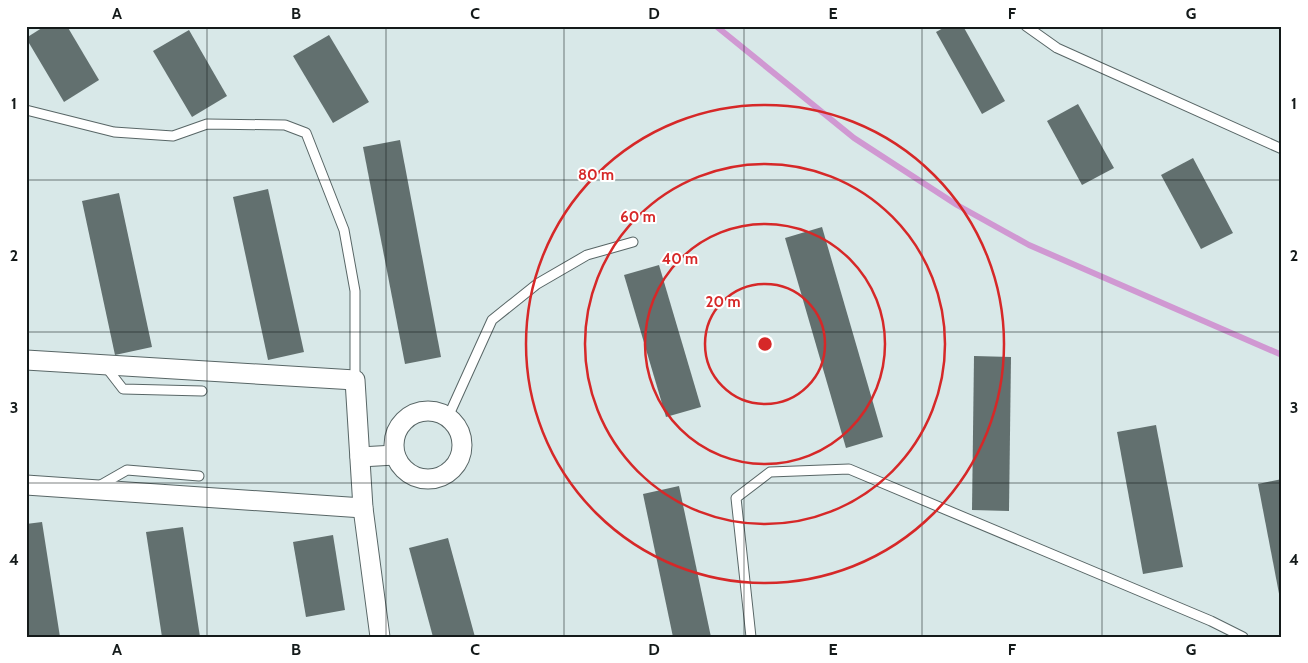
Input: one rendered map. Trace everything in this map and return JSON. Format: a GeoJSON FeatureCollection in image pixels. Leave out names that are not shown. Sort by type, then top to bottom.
{"type":"FeatureCollection","features":[{"type":"Feature","properties":{"kind":"street"},"geometry":{"type":"LineString","coordinates":[[26,360],[355,380],[363,508],[380,637]]}},
{"type":"Feature","properties":{"kind":"street"},"geometry":{"type":"LineString","coordinates":[[425,411],[437,412],[448,418],[458,430],[462,441],[461,454],[456,465],[446,474],[435,479],[423,479],[412,476],[400,465],[395,455],[395,440],[399,427],[407,418],[425,411]]}},
{"type":"Feature","properties":{"kind":"street"},"geometry":{"type":"LineString","coordinates":[[360,457],[395,455]]}},
{"type":"Feature","properties":{"kind":"street"},"geometry":{"type":"LineString","coordinates":[[26,485],[363,508]]}},
{"type":"Feature","properties":{"kind":"lane"},"geometry":{"type":"LineString","coordinates":[[1026,26],[1057,48],[1282,149]]}},
{"type":"Feature","properties":{"kind":"lane"},"geometry":{"type":"LineString","coordinates":[[26,110],[114,132],[173,136],[208,124],[217,124],[285,125],[306,133],[344,230],[355,290],[355,380]]}},
{"type":"Feature","properties":{"kind":"lane"},"geometry":{"type":"LineString","coordinates":[[448,418],[492,320],[537,284],[586,255],[633,242]]}},
{"type":"Feature","properties":{"kind":"lane"},"geometry":{"type":"LineString","coordinates":[[104,365],[123,389],[202,391]]}},
{"type":"Feature","properties":{"kind":"lane"},"geometry":{"type":"LineString","coordinates":[[751,637],[736,498],[770,472],[849,469],[1212,621],[1243,637]]}},
{"type":"Feature","properties":{"kind":"lane"},"geometry":{"type":"LineString","coordinates":[[93,490],[128,470],[198,476]]}},
{"type":"Feature","properties":{"kind":"building"},"geometry":{"type":"Polygon","coordinates":[[[45,26],[67,26],[99,80],[64,102],[26,38],[45,26]]]}},
{"type":"Feature","properties":{"kind":"building"},"geometry":{"type":"Polygon","coordinates":[[[947,26],[963,26],[1005,101],[982,114],[936,32],[947,26]]]}},
{"type":"Feature","properties":{"kind":"building"},"geometry":{"type":"Polygon","coordinates":[[[189,30],[227,96],[192,117],[153,51],[189,30]]]}},
{"type":"Feature","properties":{"kind":"building"},"geometry":{"type":"Polygon","coordinates":[[[329,35],[369,102],[333,123],[293,56],[329,35]]]}},
{"type":"Feature","properties":{"kind":"building"},"geometry":{"type":"Polygon","coordinates":[[[1078,104],[1114,168],[1082,185],[1047,121],[1078,104]]]}},
{"type":"Feature","properties":{"kind":"building"},"geometry":{"type":"Polygon","coordinates":[[[400,140],[441,357],[405,364],[363,147],[400,140]]]}},
{"type":"Feature","properties":{"kind":"building"},"geometry":{"type":"Polygon","coordinates":[[[1193,158],[1233,233],[1201,249],[1161,175],[1193,158]]]}},
{"type":"Feature","properties":{"kind":"building"},"geometry":{"type":"Polygon","coordinates":[[[268,189],[304,352],[268,360],[233,197],[268,189]]]}},
{"type":"Feature","properties":{"kind":"building"},"geometry":{"type":"Polygon","coordinates":[[[119,193],[152,347],[115,355],[82,201],[119,193]]]}},
{"type":"Feature","properties":{"kind":"building"},"geometry":{"type":"Polygon","coordinates":[[[822,227],[883,437],[846,448],[785,238],[822,227]]]}},
{"type":"Feature","properties":{"kind":"building"},"geometry":{"type":"Polygon","coordinates":[[[659,265],[701,407],[666,417],[624,275],[659,265]]]}},
{"type":"Feature","properties":{"kind":"building"},"geometry":{"type":"Polygon","coordinates":[[[974,356],[1011,357],[1009,511],[972,510],[974,356]]]}},
{"type":"Feature","properties":{"kind":"building"},"geometry":{"type":"Polygon","coordinates":[[[1156,425],[1183,567],[1143,574],[1117,432],[1156,425]]]}},
{"type":"Feature","properties":{"kind":"building"},"geometry":{"type":"Polygon","coordinates":[[[1282,479],[1282,604],[1281,604],[1258,484],[1282,479]]]}},
{"type":"Feature","properties":{"kind":"building"},"geometry":{"type":"Polygon","coordinates":[[[679,486],[711,637],[673,637],[643,494],[679,486]]]}},
{"type":"Feature","properties":{"kind":"building"},"geometry":{"type":"Polygon","coordinates":[[[42,522],[60,637],[26,637],[26,524],[42,522]]]}},
{"type":"Feature","properties":{"kind":"building"},"geometry":{"type":"Polygon","coordinates":[[[183,527],[200,637],[162,637],[146,532],[183,527]]]}},
{"type":"Feature","properties":{"kind":"building"},"geometry":{"type":"Polygon","coordinates":[[[333,535],[345,610],[306,617],[293,542],[333,535]]]}},
{"type":"Feature","properties":{"kind":"building"},"geometry":{"type":"Polygon","coordinates":[[[448,538],[475,637],[433,637],[409,548],[448,538]]]}},
{"type":"Feature","properties":{"kind":"waterway"},"geometry":{"type":"LineString","coordinates":[[716,26],[854,138],[957,205],[1029,245],[1282,355]]}}]}
